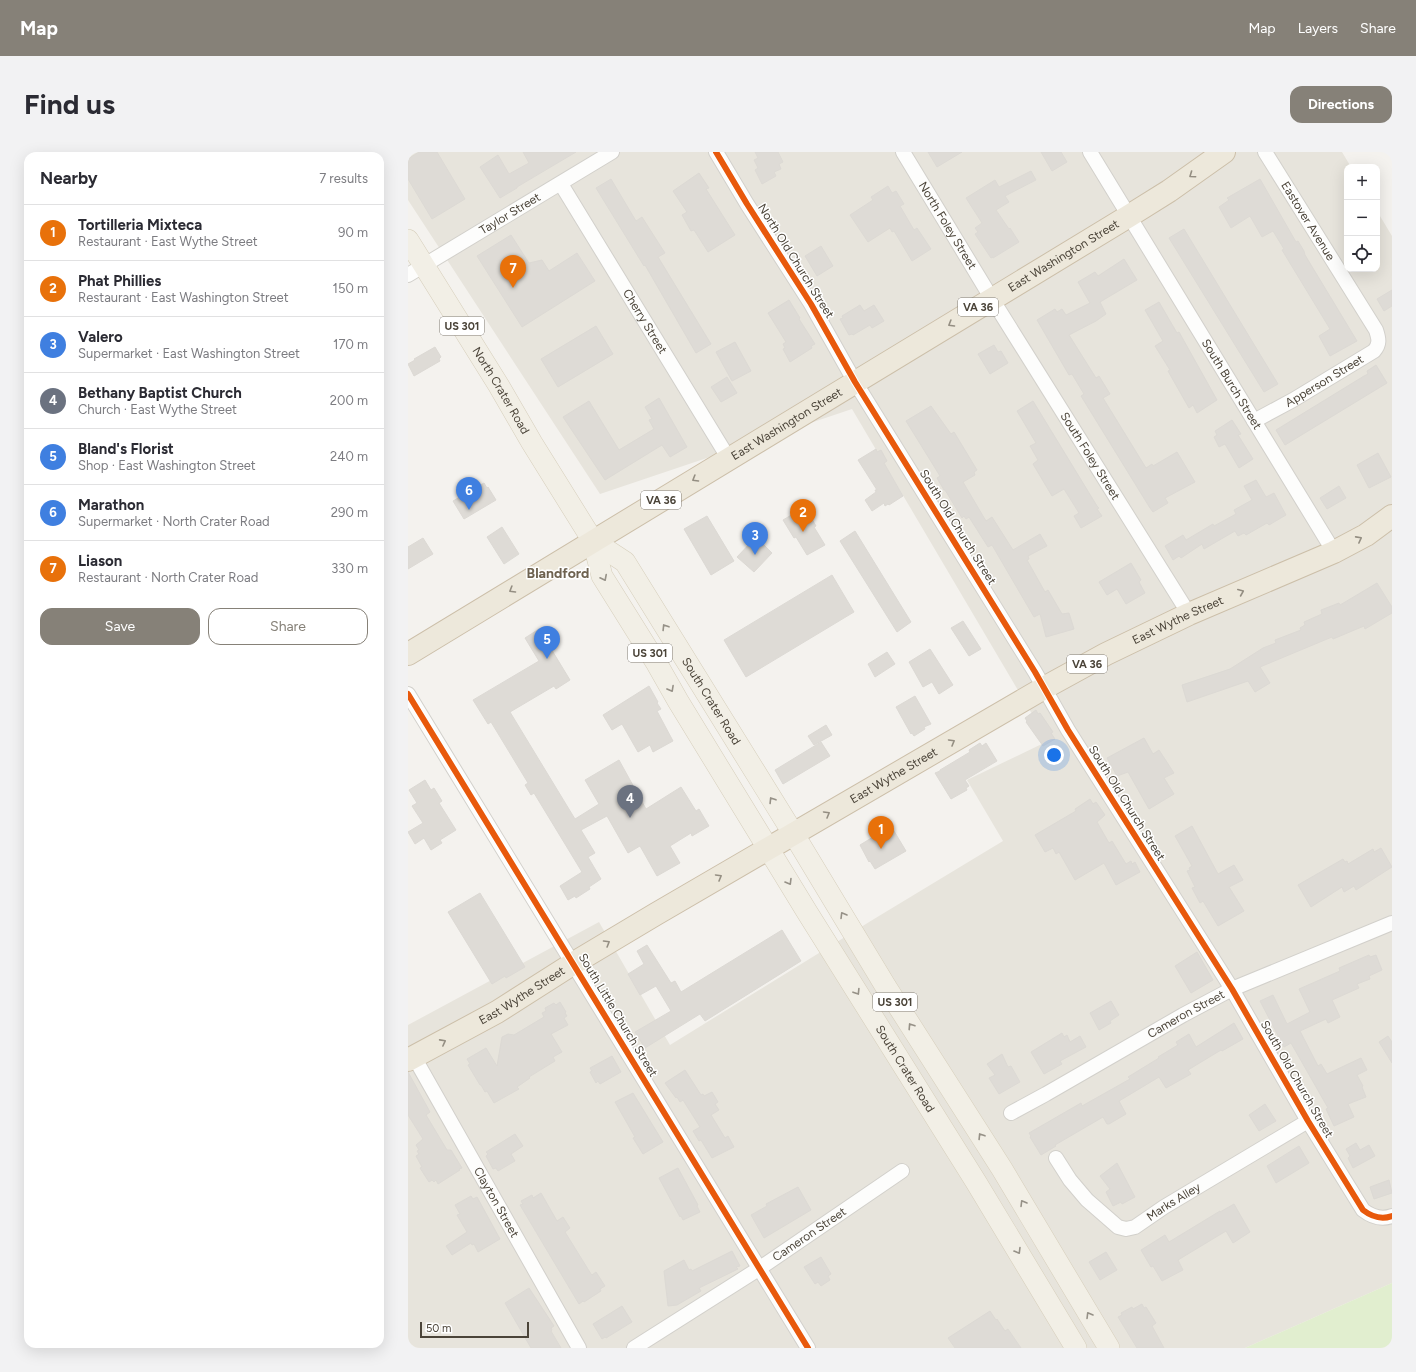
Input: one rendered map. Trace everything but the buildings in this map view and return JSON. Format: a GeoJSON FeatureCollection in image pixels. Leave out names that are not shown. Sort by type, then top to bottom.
{"type":"FeatureCollection","features":[{"type":"Feature","properties":{"kind":"highway","name":"East Washington Street"},"geometry":{"type":"LineString","coordinates":[[408,654],[1129,216],[1169,191],[1224,152]]}},
{"type":"Feature","properties":{"kind":"highway","name":"East Wythe Street"},"geometry":{"type":"LineString","coordinates":[[411,1059],[497,1012],[574,963],[793,833],[1044,688],[1106,654],[1189,614],[1334,552],[1366,535],[1392,516]]}},
{"type":"Feature","properties":{"kind":"main road","name":"North Crater Road"},"geometry":{"type":"LineString","coordinates":[[408,240],[416,270],[594,541]]}},
{"type":"Feature","properties":{"kind":"main road","name":"South Crater Road"},"geometry":{"type":"LineString","coordinates":[[594,541],[625,562],[793,833],[886,987],[1002,1168],[1109,1348]]}},
{"type":"Feature","properties":{"kind":"main road","name":"South Crater Road"},"geometry":{"type":"LineString","coordinates":[[594,541],[602,576],[807,912],[976,1182],[1076,1348]]}},
{"type":"Feature","properties":{"kind":"street","name":"Taylor Street"},"geometry":{"type":"LineString","coordinates":[[416,270],[612,152]]}},
{"type":"Feature","properties":{"kind":"street","name":"North Old Church Street"},"geometry":{"type":"LineString","coordinates":[[716,152],[747,204],[811,304],[855,382]]}},
{"type":"Feature","properties":{"kind":"street","name":"North Foley Street"},"geometry":{"type":"LineString","coordinates":[[903,152],[992,299]]}},
{"type":"Feature","properties":{"kind":"street","name":"South Burch Street"},"geometry":{"type":"LineString","coordinates":[[1090,152],[1334,552]]}},
{"type":"Feature","properties":{"kind":"street","name":"Eastover Avenue"},"geometry":{"type":"LineString","coordinates":[[1264,152],[1376,330]]}},
{"type":"Feature","properties":{"kind":"street","name":"Cherry Street"},"geometry":{"type":"LineString","coordinates":[[561,184],[729,459]]}},
{"type":"Feature","properties":{"kind":"street","name":"South Foley Street"},"geometry":{"type":"LineString","coordinates":[[992,299],[1189,614]]}},
{"type":"Feature","properties":{"kind":"street","name":"Apperson Street"},"geometry":{"type":"LineString","coordinates":[[1254,421],[1293,400],[1374,351],[1378,347],[1379,340],[1376,330]]}},
{"type":"Feature","properties":{"kind":"street","name":"South Old Church Street"},"geometry":{"type":"LineString","coordinates":[[855,382],[1044,688],[1072,736],[1232,989],[1308,1121],[1363,1210],[1370,1216],[1377,1218],[1392,1216]]}},
{"type":"Feature","properties":{"kind":"street","name":"South Little Church Street"},"geometry":{"type":"LineString","coordinates":[[408,694],[574,963],[808,1348]]}},
{"type":"Feature","properties":{"kind":"street","name":"Cameron Street"},"geometry":{"type":"LineString","coordinates":[[1011,1113],[1183,1015],[1232,989],[1392,923]]}},
{"type":"Feature","properties":{"kind":"street","name":"Clayton Street"},"geometry":{"type":"LineString","coordinates":[[411,1059],[579,1348]]}},
{"type":"Feature","properties":{"kind":"street","name":"Marks Alley"},"geometry":{"type":"LineString","coordinates":[[1056,1158],[1070,1180],[1087,1200],[1118,1227],[1126,1229],[1135,1227],[1308,1121]]}},
{"type":"Feature","properties":{"kind":"street","name":"Cameron Street"},"geometry":{"type":"LineString","coordinates":[[634,1348],[760,1268],[902,1171]]}},
{"type":"Feature","properties":{"kind":"shaded area"},"geometry":{"type":"Polygon","coordinates":[[[408,152],[1342,152],[1349,164],[1344,164],[1344,272],[1380,272],[1380,216],[1392,236],[1392,1283],[1245,1348],[408,1348],[408,1025],[599,922],[670,1045],[1003,841],[967,780],[1048,741],[852,409],[600,494],[408,200],[408,152]]]}},
{"type":"Feature","properties":{"kind":"green space"},"geometry":{"type":"Polygon","coordinates":[[[1392,1283],[1392,1348],[1245,1348],[1392,1283]]]}},
{"type":"Feature","properties":{"kind":"cycle path"},"geometry":{"type":"LineString","coordinates":[[716,152],[747,204],[811,304],[855,382],[1035,672],[1068,730],[1232,989],[1308,1121],[1363,1210],[1377,1217],[1384,1218],[1392,1216]]}},
{"type":"Feature","properties":{"kind":"cycle path"},"geometry":{"type":"LineString","coordinates":[[408,694],[808,1348]]}},
{"type":"Feature","properties":{"kind":"place","name":"Liason"},"geometry":{"type":"Point","coordinates":[513,288]}},
{"type":"Feature","properties":{"kind":"place","name":"Marathon"},"geometry":{"type":"Point","coordinates":[469,510]}},
{"type":"Feature","properties":{"kind":"place","name":"Phat Phillies"},"geometry":{"type":"Point","coordinates":[803,532]}},
{"type":"Feature","properties":{"kind":"place","name":"Valero"},"geometry":{"type":"Point","coordinates":[755,555]}},
{"type":"Feature","properties":{"kind":"place","name":"Bland's Florist"},"geometry":{"type":"Point","coordinates":[547,659]}},
{"type":"Feature","properties":{"kind":"place","name":"Bethany Baptist Church"},"geometry":{"type":"Point","coordinates":[630,818]}},
{"type":"Feature","properties":{"kind":"place","name":"Tortilleria Mixteca"},"geometry":{"type":"Point","coordinates":[881,849]}},
{"type":"Feature","properties":{"kind":"district","name":"Blandford"},"geometry":{"type":"Point","coordinates":[558,573]}}]}
